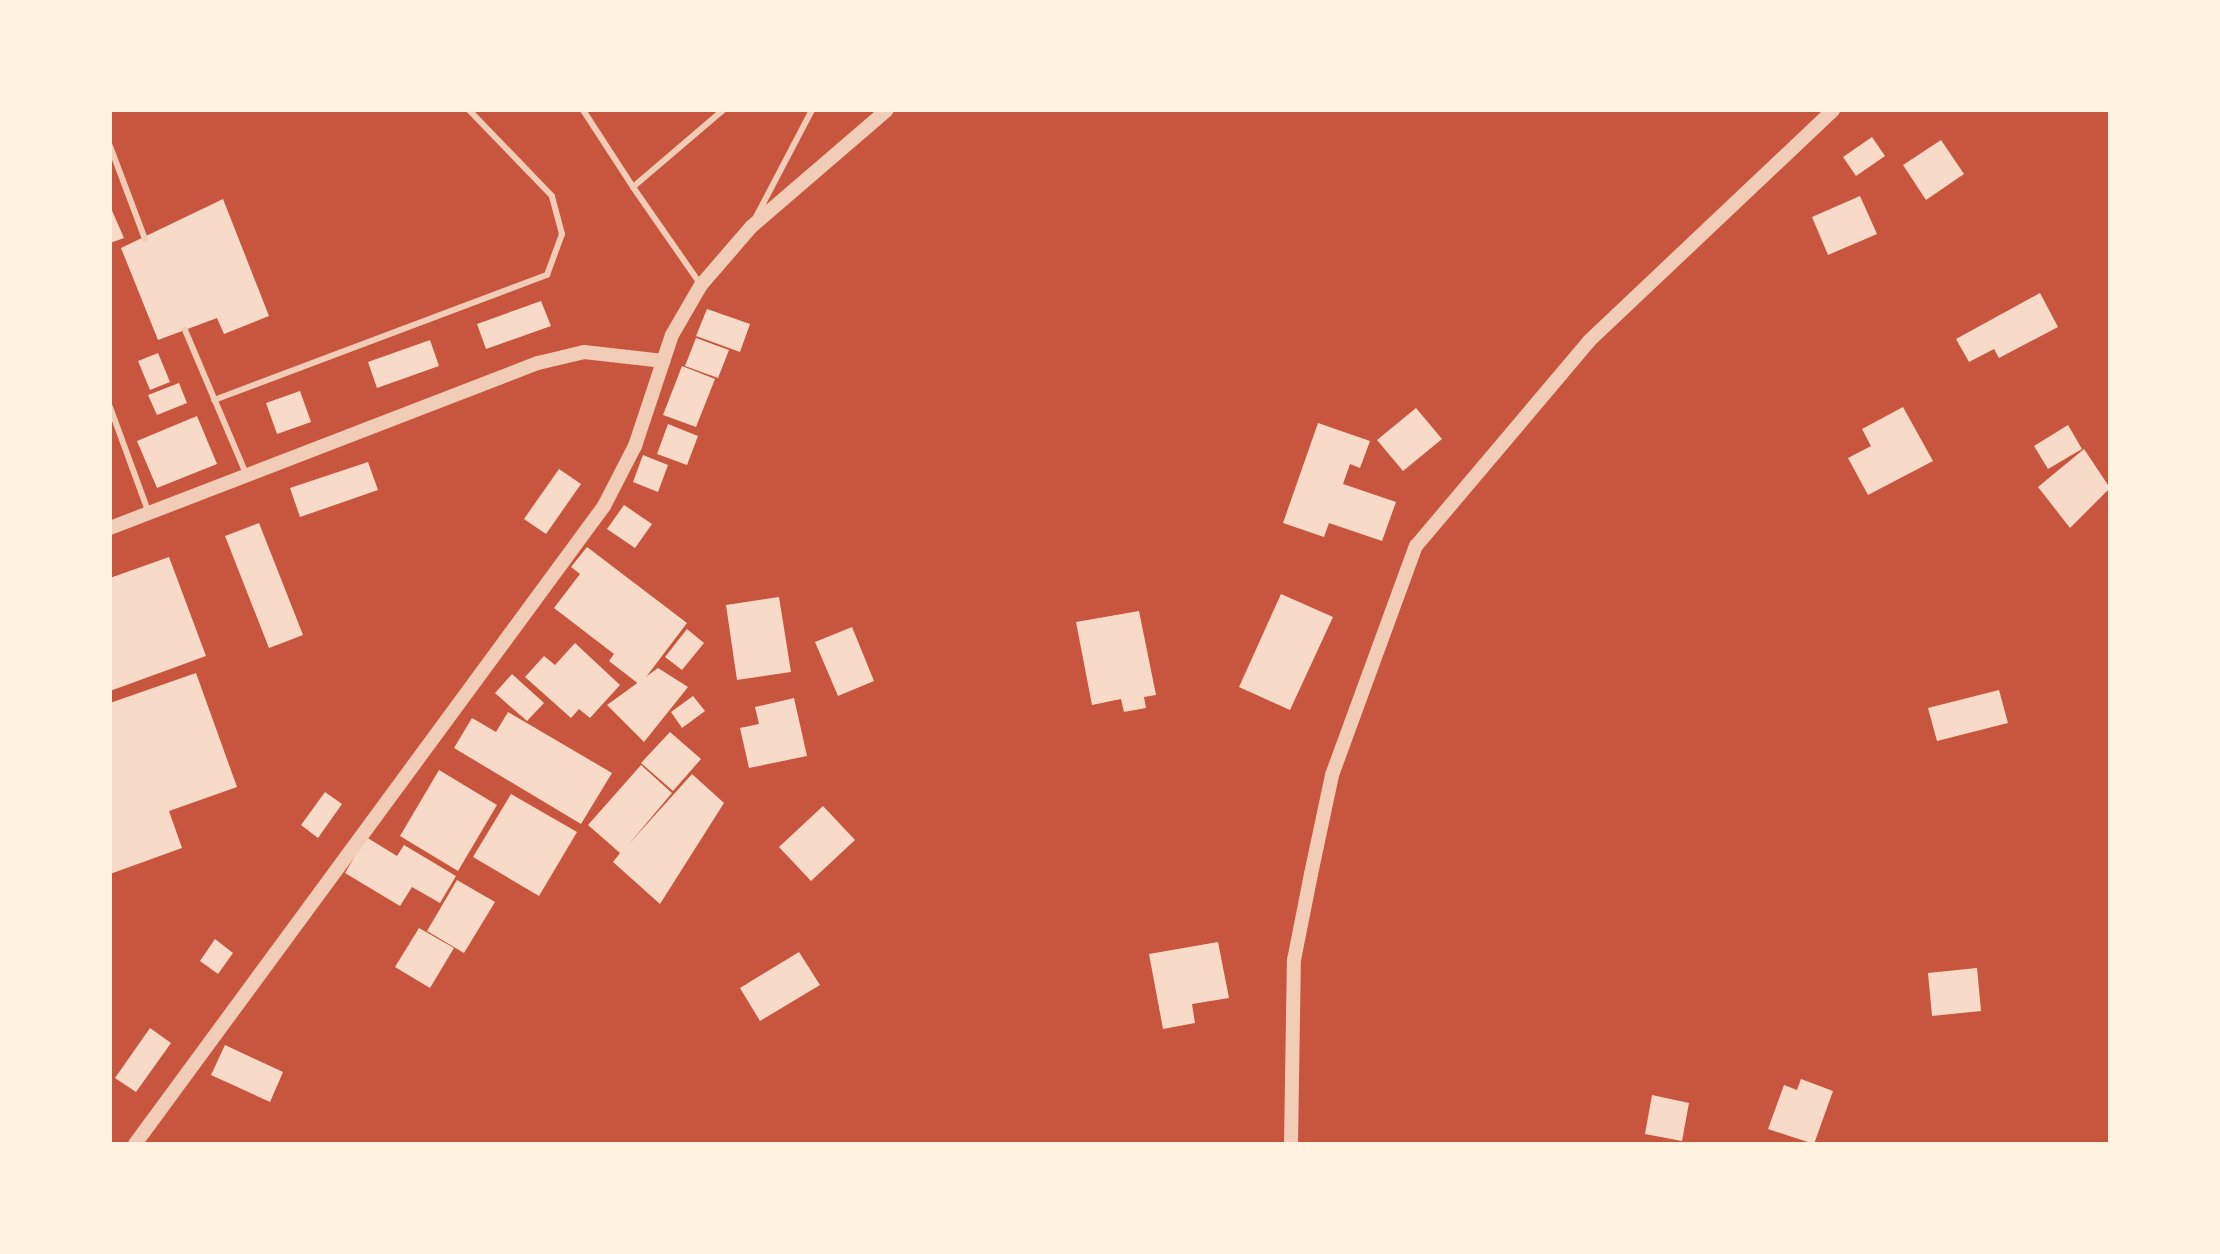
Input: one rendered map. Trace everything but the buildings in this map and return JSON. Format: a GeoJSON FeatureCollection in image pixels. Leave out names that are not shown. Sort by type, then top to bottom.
{"type":"FeatureCollection","features":[{"type":"Feature","properties":{"kind":"street"},"geometry":{"type":"LineString","coordinates":[[135,1144],[604,506],[623,476],[663,361],[701,285],[751,227],[887,110]]}},
{"type":"Feature","properties":{"kind":"street"},"geometry":{"type":"LineString","coordinates":[[1291,1144],[1294,960],[1311,874],[1332,775],[1416,546],[1589,341],[1833,110]]}},
{"type":"Feature","properties":{"kind":"street"},"geometry":{"type":"LineString","coordinates":[[110,528],[538,363],[584,352],[663,361]]}},
{"type":"Feature","properties":{"kind":"lane"},"geometry":{"type":"LineString","coordinates":[[214,400],[547,275],[562,234],[552,196],[469,110]]}},
{"type":"Feature","properties":{"kind":"lane"},"geometry":{"type":"LineString","coordinates":[[583,110],[701,285]]}},
{"type":"Feature","properties":{"kind":"lane"},"geometry":{"type":"LineString","coordinates":[[633,187],[723,110]]}},
{"type":"Feature","properties":{"kind":"lane"},"geometry":{"type":"LineString","coordinates":[[751,227],[812,110]]}},
{"type":"Feature","properties":{"kind":"lane"},"geometry":{"type":"LineString","coordinates":[[110,146],[145,239]]}},
{"type":"Feature","properties":{"kind":"lane"},"geometry":{"type":"LineString","coordinates":[[185,330],[247,477]]}},
{"type":"Feature","properties":{"kind":"lane"},"geometry":{"type":"LineString","coordinates":[[110,407],[149,514]]}}]}
